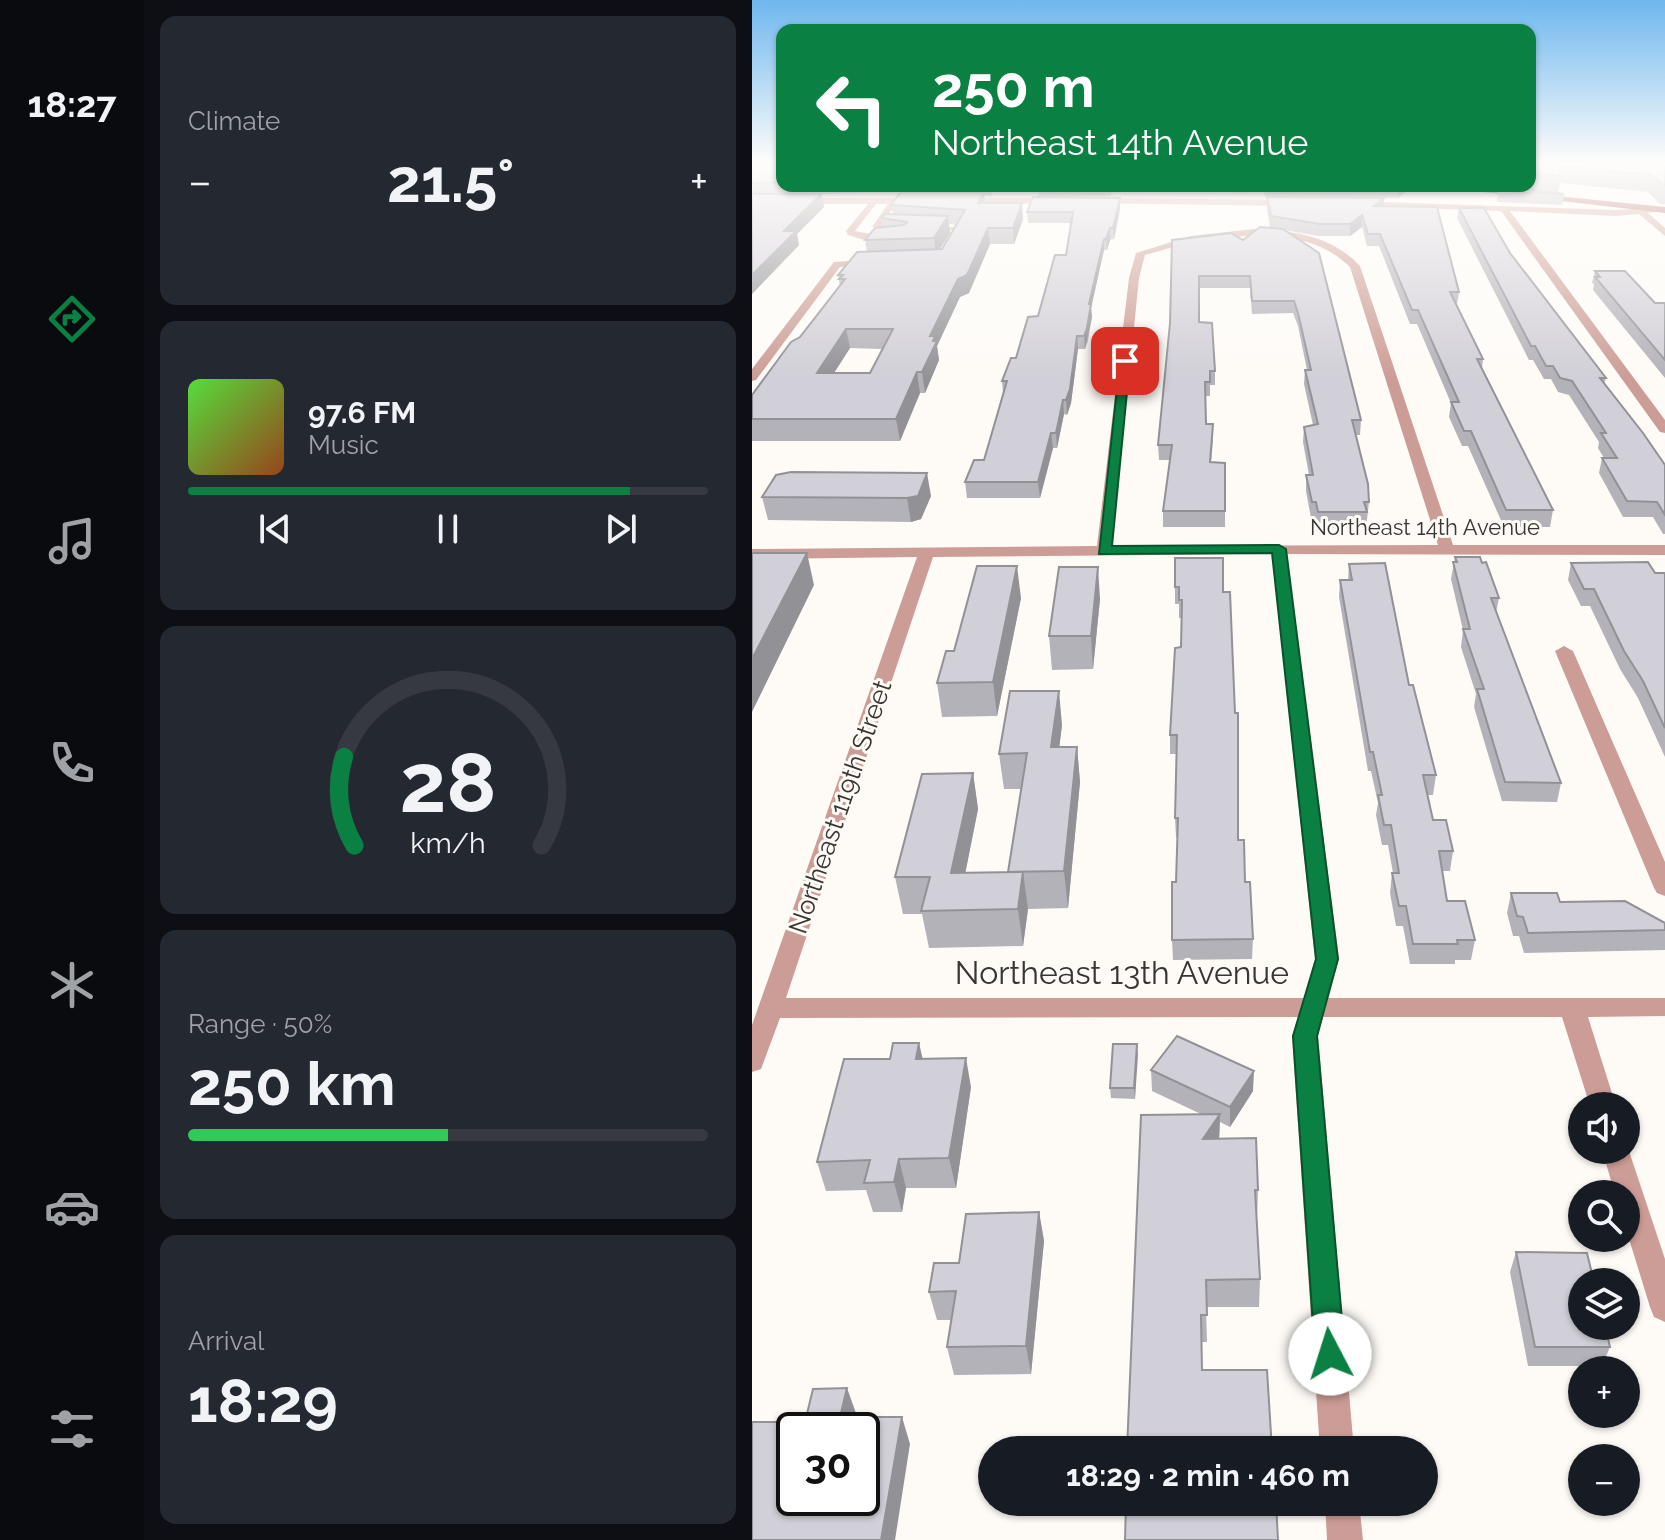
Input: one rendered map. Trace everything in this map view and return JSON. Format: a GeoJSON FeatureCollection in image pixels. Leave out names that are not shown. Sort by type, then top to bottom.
{"type":"FeatureCollection","features":[{"type":"Feature","properties":{"kind":"street"},"geometry":{"type":"LineString","coordinates":[[857,235],[871,239],[901,239]]}},
{"type":"Feature","properties":{"kind":"street"},"geometry":{"type":"LineString","coordinates":[[941,261],[957,235]]}},
{"type":"Feature","properties":{"kind":"street"},"geometry":{"type":"LineString","coordinates":[[1104,551],[1134,278],[1141,253],[1204,235]]}},
{"type":"Feature","properties":{"kind":"street"},"geometry":{"type":"LineString","coordinates":[[1277,235],[1325,244],[1347,254],[1355,266],[1447,549]]}},
{"type":"Feature","properties":{"kind":"street"},"geometry":{"type":"LineString","coordinates":[[1522,235],[1665,429]]}},
{"type":"Feature","properties":{"kind":"street"},"geometry":{"type":"LineString","coordinates":[[941,239],[954,239]]}},
{"type":"Feature","properties":{"kind":"street"},"geometry":{"type":"LineString","coordinates":[[752,377],[837,264],[894,261]]}},
{"type":"Feature","properties":{"kind":"street"},"geometry":{"type":"LineString","coordinates":[[1279,549],[1327,959],[1305,1036],[1336,1436]]}},
{"type":"Feature","properties":{"kind":"street","name":"Northeast 14th Avenue"},"geometry":{"type":"LineString","coordinates":[[752,554],[1279,549],[1665,550]]}},
{"type":"Feature","properties":{"kind":"street","name":"Northeast 119th Street"},"geometry":{"type":"LineString","coordinates":[[752,1062],[927,552]]}},
{"type":"Feature","properties":{"kind":"street"},"geometry":{"type":"LineString","coordinates":[[1564,651],[1665,888]]}},
{"type":"Feature","properties":{"kind":"street"},"geometry":{"type":"LineString","coordinates":[[1572,1007],[1599,1092]]}},
{"type":"Feature","properties":{"kind":"street","name":"Northeast 13th Avenue"},"geometry":{"type":"LineString","coordinates":[[771,1008],[1665,1007]]}},
{"type":"Feature","properties":{"kind":"street"},"geometry":{"type":"LineString","coordinates":[[1620,1164],[1665,1307]]}},
{"type":"Feature","properties":{"kind":"street"},"geometry":{"type":"LineString","coordinates":[[1343,1516],[1345,1540]]}},
{"type":"Feature","properties":{"kind":"building"},"geometry":{"type":"Polygon","coordinates":[[[752,235],[792,235],[752,275],[752,235]]]}},
{"type":"Feature","properties":{"kind":"building"},"geometry":{"type":"Polygon","coordinates":[[[869,235],[936,235],[934,238],[865,240],[869,235]]]}},
{"type":"Feature","properties":{"kind":"building"},"geometry":{"type":"Polygon","coordinates":[[[950,235],[985,235],[967,275],[958,279],[930,336],[935,336],[933,341],[937,341],[922,372],[917,372],[896,419],[752,419],[752,395],[791,342],[800,337],[845,279],[839,279],[843,275],[838,275],[857,252],[942,249],[950,235]],[[846,329],[817,373],[870,373],[893,329],[846,329]]]}},
{"type":"Feature","properties":{"kind":"building"},"geometry":{"type":"Polygon","coordinates":[[[1069,235],[1108,235],[1089,304],[1087,328],[1084,336],[1077,336],[1070,389],[1066,400],[1063,400],[1056,433],[1051,433],[1038,482],[965,482],[974,460],[984,460],[1007,381],[1002,381],[1011,358],[1016,358],[1028,317],[1038,316],[1055,255],[1066,255],[1069,235]]]}},
{"type":"Feature","properties":{"kind":"building"},"geometry":{"type":"Polygon","coordinates":[[[1234,235],[1243,240],[1250,235],[1292,235],[1319,253],[1361,420],[1352,420],[1368,484],[1369,502],[1364,502],[1367,512],[1318,512],[1316,502],[1312,502],[1306,475],[1313,475],[1304,427],[1318,424],[1305,370],[1311,370],[1298,313],[1294,301],[1252,301],[1250,276],[1199,276],[1199,322],[1212,323],[1215,371],[1210,371],[1210,382],[1205,382],[1206,424],[1213,424],[1210,462],[1225,463],[1225,511],[1163,511],[1172,445],[1158,445],[1170,323],[1172,240],[1234,235]]]}},
{"type":"Feature","properties":{"kind":"building"},"geometry":{"type":"Polygon","coordinates":[[[1380,235],[1444,235],[1459,292],[1450,292],[1483,359],[1477,359],[1553,510],[1506,510],[1471,431],[1464,431],[1451,402],[1459,402],[1418,310],[1412,310],[1380,235]]]}},
{"type":"Feature","properties":{"kind":"building"},"geometry":{"type":"Polygon","coordinates":[[[1473,235],[1500,235],[1510,253],[1606,378],[1600,378],[1665,465],[1665,515],[1657,502],[1627,501],[1602,458],[1617,458],[1601,433],[1606,433],[1572,381],[1560,378],[1553,366],[1546,366],[1535,346],[1531,346],[1473,235]]]}},
{"type":"Feature","properties":{"kind":"building"},"geometry":{"type":"Polygon","coordinates":[[[1595,271],[1625,271],[1655,303],[1665,303],[1665,360],[1595,277],[1600,277],[1595,271]]]}},
{"type":"Feature","properties":{"kind":"building"},"geometry":{"type":"Polygon","coordinates":[[[791,472],[927,473],[918,496],[907,498],[762,497],[776,475],[791,472]]]}},
{"type":"Feature","properties":{"kind":"building"},"geometry":{"type":"Polygon","coordinates":[[[752,553],[807,553],[752,659],[752,553]]]}},
{"type":"Feature","properties":{"kind":"building"},"geometry":{"type":"Polygon","coordinates":[[[1455,557],[1480,557],[1482,563],[1486,562],[1499,598],[1491,598],[1561,783],[1505,782],[1477,689],[1484,689],[1463,629],[1470,629],[1453,562],[1457,562],[1455,557]]]}},
{"type":"Feature","properties":{"kind":"building"},"geometry":{"type":"Polygon","coordinates":[[[1175,558],[1223,558],[1223,592],[1230,592],[1235,713],[1238,713],[1238,840],[1244,840],[1245,882],[1250,882],[1253,939],[1172,940],[1172,882],[1176,882],[1178,818],[1175,818],[1177,735],[1170,735],[1175,648],[1181,647],[1182,600],[1179,600],[1179,587],[1175,587],[1175,558]]]}},
{"type":"Feature","properties":{"kind":"building"},"geometry":{"type":"Polygon","coordinates":[[[1648,562],[1655,573],[1665,573],[1665,728],[1594,589],[1584,589],[1571,563],[1648,562]]]}},
{"type":"Feature","properties":{"kind":"building"},"geometry":{"type":"Polygon","coordinates":[[[1385,563],[1409,685],[1413,685],[1436,775],[1423,775],[1433,820],[1446,820],[1453,851],[1439,851],[1447,901],[1465,901],[1475,940],[1457,940],[1458,944],[1413,944],[1406,906],[1399,906],[1392,873],[1399,873],[1391,825],[1384,825],[1378,795],[1382,795],[1373,752],[1370,752],[1340,580],[1352,580],[1349,564],[1385,563]]]}},
{"type":"Feature","properties":{"kind":"building"},"geometry":{"type":"Polygon","coordinates":[[[977,566],[1017,566],[993,682],[937,683],[946,651],[954,651],[977,566]]]}},
{"type":"Feature","properties":{"kind":"building"},"geometry":{"type":"Polygon","coordinates":[[[1059,567],[1098,567],[1091,636],[1049,636],[1059,567]]]}},
{"type":"Feature","properties":{"kind":"building"},"geometry":{"type":"Polygon","coordinates":[[[1010,691],[1059,691],[1051,747],[1077,747],[1064,871],[1008,872],[1027,753],[999,754],[1010,691]]]}},
{"type":"Feature","properties":{"kind":"building"},"geometry":{"type":"Polygon","coordinates":[[[973,773],[951,873],[1023,872],[1018,909],[921,911],[930,877],[895,877],[922,774],[973,773]]]}},
{"type":"Feature","properties":{"kind":"building"},"geometry":{"type":"Polygon","coordinates":[[[1511,893],[1557,893],[1560,902],[1625,901],[1665,923],[1665,930],[1528,933],[1523,917],[1517,916],[1511,893]]]}},
{"type":"Feature","properties":{"kind":"building"},"geometry":{"type":"Polygon","coordinates":[[[1177,1036],[1254,1071],[1230,1107],[1151,1070],[1177,1036]]]}},
{"type":"Feature","properties":{"kind":"building"},"geometry":{"type":"Polygon","coordinates":[[[893,1043],[919,1043],[916,1059],[966,1058],[949,1158],[899,1159],[894,1182],[864,1183],[870,1160],[817,1162],[844,1059],[890,1059],[893,1043]]]}},
{"type":"Feature","properties":{"kind":"building"},"geometry":{"type":"Polygon","coordinates":[[[1113,1044],[1137,1044],[1134,1088],[1110,1088],[1113,1044]]]}},
{"type":"Feature","properties":{"kind":"building"},"geometry":{"type":"Polygon","coordinates":[[[1220,1114],[1203,1139],[1256,1138],[1258,1190],[1255,1190],[1260,1279],[1206,1280],[1207,1315],[1201,1315],[1202,1370],[1267,1370],[1271,1436],[1128,1436],[1141,1115],[1220,1114]]]}},
{"type":"Feature","properties":{"kind":"building"},"geometry":{"type":"Polygon","coordinates":[[[1039,1212],[1026,1346],[947,1347],[956,1291],[929,1292],[934,1263],[959,1263],[966,1214],[1039,1212]]]}},
{"type":"Feature","properties":{"kind":"building"},"geometry":{"type":"Polygon","coordinates":[[[1516,1252],[1587,1253],[1591,1268],[1568,1268],[1568,1340],[1608,1340],[1610,1347],[1535,1347],[1516,1252]]]}},
{"type":"Feature","properties":{"kind":"building"},"geometry":{"type":"Polygon","coordinates":[[[847,1388],[841,1412],[807,1412],[813,1389],[847,1388]]]}},
{"type":"Feature","properties":{"kind":"building"},"geometry":{"type":"Polygon","coordinates":[[[880,1417],[902,1417],[881,1540],[752,1540],[752,1422],[776,1422],[776,1516],[880,1516],[880,1417]]]}},
{"type":"Feature","properties":{"kind":"building"},"geometry":{"type":"Polygon","coordinates":[[[1126,1516],[1277,1516],[1278,1540],[1125,1540],[1126,1516]]]}},
{"type":"Feature","properties":{"kind":"route"},"geometry":{"type":"LineString","coordinates":[[1125,361],[1104,551],[1279,549],[1327,959],[1305,1036],[1330,1354]]}}]}
